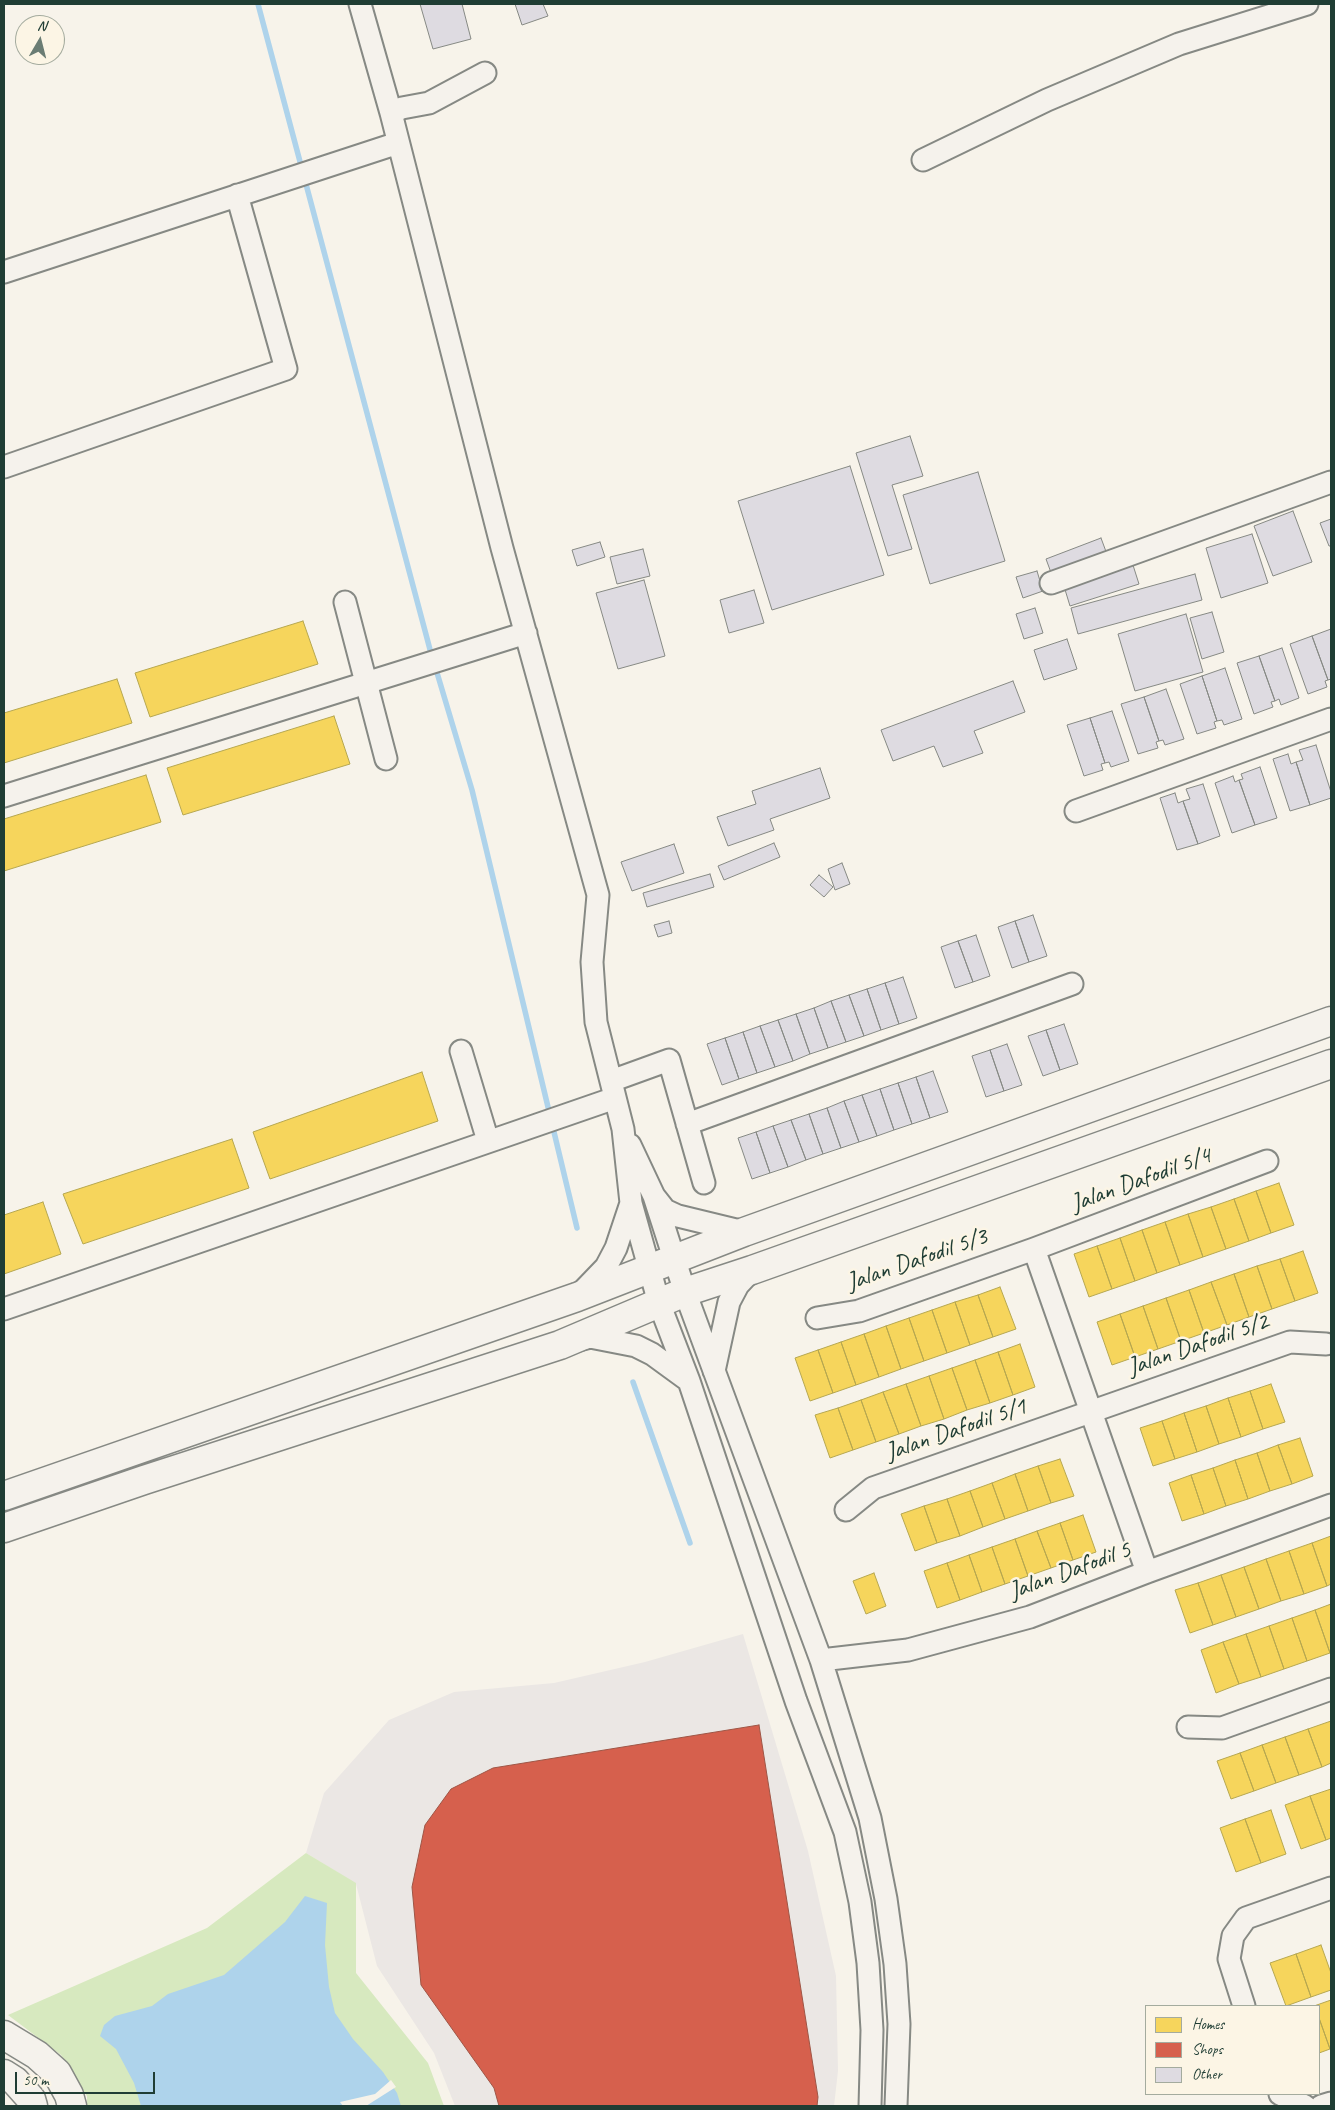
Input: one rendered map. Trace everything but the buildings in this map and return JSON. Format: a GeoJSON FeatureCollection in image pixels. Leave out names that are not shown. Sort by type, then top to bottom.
{"type":"FeatureCollection","features":[{"type":"Feature","properties":{"kind":"street"},"geometry":{"type":"LineString","coordinates":[[360,4],[397,111],[398,143],[502,548],[598,895],[592,962],[596,1022],[623,1129],[631,1204],[659,1303],[689,1381],[796,1701],[845,1832],[860,1902],[868,1963],[872,2030],[870,2106]]}},
{"type":"Feature","properties":{"kind":"street"},"geometry":{"type":"LineString","coordinates":[[923,160],[1047,100],[1178,44],[1307,4]]}},
{"type":"Feature","properties":{"kind":"street"},"geometry":{"type":"LineString","coordinates":[[397,111],[429,103],[485,73]]}},
{"type":"Feature","properties":{"kind":"street"},"geometry":{"type":"LineString","coordinates":[[4,272],[398,143]]}},
{"type":"Feature","properties":{"kind":"street"},"geometry":{"type":"LineString","coordinates":[[4,467],[286,369],[238,195]]}},
{"type":"Feature","properties":{"kind":"street"},"geometry":{"type":"LineString","coordinates":[[1051,583],[1331,482]]}},
{"type":"Feature","properties":{"kind":"street"},"geometry":{"type":"LineString","coordinates":[[345,602],[386,759]]}},
{"type":"Feature","properties":{"kind":"street"},"geometry":{"type":"LineString","coordinates":[[4,796],[526,634]]}},
{"type":"Feature","properties":{"kind":"street"},"geometry":{"type":"LineString","coordinates":[[1076,811],[1331,719]]}},
{"type":"Feature","properties":{"kind":"street"},"geometry":{"type":"LineString","coordinates":[[687,1124],[1072,984]]}},
{"type":"Feature","properties":{"kind":"street"},"geometry":{"type":"LineString","coordinates":[[4,1496],[577,1297],[744,1232],[1331,1021]]}},
{"type":"Feature","properties":{"kind":"street"},"geometry":{"type":"LineString","coordinates":[[461,1051],[488,1141]]}},
{"type":"Feature","properties":{"kind":"street"},"geometry":{"type":"LineString","coordinates":[[4,1309],[551,1120],[669,1060],[704,1183]]}},
{"type":"Feature","properties":{"kind":"street"},"geometry":{"type":"LineString","coordinates":[[560,1345],[685,1292],[752,1270],[1331,1064]]}},
{"type":"Feature","properties":{"kind":"street"},"geometry":{"type":"LineString","coordinates":[[623,1129],[654,1196],[685,1292],[820,1660],[870,1818],[886,1899],[895,1964],[899,2024],[896,2106]]}},
{"type":"Feature","properties":{"kind":"street","name":"Jalan Dafodil 5/4"},"geometry":{"type":"LineString","coordinates":[[1034,1249],[1267,1161]]}},
{"type":"Feature","properties":{"kind":"street"},"geometry":{"type":"LineString","coordinates":[[654,1196],[665,1210],[678,1216],[744,1232]]}},
{"type":"Feature","properties":{"kind":"street"},"geometry":{"type":"LineString","coordinates":[[577,1297],[606,1267],[616,1248],[631,1204]]}},
{"type":"Feature","properties":{"kind":"street"},"geometry":{"type":"LineString","coordinates":[[1034,1249],[1147,1572]]}},
{"type":"Feature","properties":{"kind":"street","name":"Jalan Dafodil 5/3"},"geometry":{"type":"LineString","coordinates":[[817,1318],[859,1311],[1034,1249]]}},
{"type":"Feature","properties":{"kind":"street"},"geometry":{"type":"LineString","coordinates":[[714,1370],[729,1302],[738,1285],[752,1270]]}},
{"type":"Feature","properties":{"kind":"street"},"geometry":{"type":"LineString","coordinates":[[4,1528],[144,1480],[560,1345],[590,1337],[636,1346],[652,1354],[689,1381]]}},
{"type":"Feature","properties":{"kind":"street","name":"Jalan Dafodil 5/2"},"geometry":{"type":"LineString","coordinates":[[1090,1412],[1290,1342],[1326,1344]]}},
{"type":"Feature","properties":{"kind":"street","name":"Jalan Dafodil 5/1"},"geometry":{"type":"LineString","coordinates":[[846,1510],[873,1488],[1090,1412]]}},
{"type":"Feature","properties":{"kind":"street","name":"Jalan Dafodil 5"},"geometry":{"type":"LineString","coordinates":[[820,1660],[908,1650],[1030,1617],[1331,1505]]}},
{"type":"Feature","properties":{"kind":"street"},"geometry":{"type":"LineString","coordinates":[[1188,1727],[1222,1728],[1331,1689]]}},
{"type":"Feature","properties":{"kind":"street"},"geometry":{"type":"LineString","coordinates":[[1244,2005],[1229,1959],[1234,1936],[1246,1918],[1331,1888]]}},
{"type":"Feature","properties":{"kind":"street"},"geometry":{"type":"LineString","coordinates":[[4,2035],[37,2055],[58,2073],[69,2095],[72,2106]]}},
{"type":"Feature","properties":{"kind":"street"},"geometry":{"type":"LineString","coordinates":[[4,2074],[15,2081],[31,2099],[33,2106]]}},
{"type":"Feature","properties":{"kind":"street"},"geometry":{"type":"LineString","coordinates":[[1282,2095],[1305,2106]]}},
{"type":"Feature","properties":{"kind":"street"},"geometry":{"type":"LineString","coordinates":[[1321,2106],[1331,2102]]}},
{"type":"Feature","properties":{"kind":"shaded area"},"geometry":{"type":"Polygon","coordinates":[[[743,1634],[808,1851],[836,1976],[838,2071],[834,2106],[455,2106],[434,2053],[377,1966],[356,1884],[306,1853],[324,1793],[389,1720],[454,1692],[554,1683],[645,1662],[743,1634]]]}},
{"type":"Feature","properties":{"kind":"green space"},"geometry":{"type":"Polygon","coordinates":[[[306,1853],[356,1883],[356,1973],[428,2063],[444,2106],[87,2106],[87,2096],[61,2055],[8,2015],[207,1928],[306,1853]]]}},
{"type":"Feature","properties":{"kind":"water"},"geometry":{"type":"Polygon","coordinates":[[[305,1896],[327,1903],[325,1945],[329,1987],[335,2013],[353,2039],[383,2072],[397,2093],[401,2106],[141,2106],[134,2083],[116,2049],[100,2036],[104,2025],[115,2016],[152,2006],[168,1994],[224,1975],[285,1922],[305,1896]]]}},
{"type":"Feature","properties":{"kind":"pier"},"geometry":{"type":"Polygon","coordinates":[[[391,2080],[396,2087],[366,2106],[343,2106],[340,2102],[375,2094],[391,2080]]]}},
{"type":"Feature","properties":{"kind":"waterway"},"geometry":{"type":"LineString","coordinates":[[258,4],[432,657]]}},
{"type":"Feature","properties":{"kind":"waterway"},"geometry":{"type":"LineString","coordinates":[[435,666],[472,790],[577,1228]]}},
{"type":"Feature","properties":{"kind":"waterway"},"geometry":{"type":"LineString","coordinates":[[633,1382],[690,1543]]}}]}
